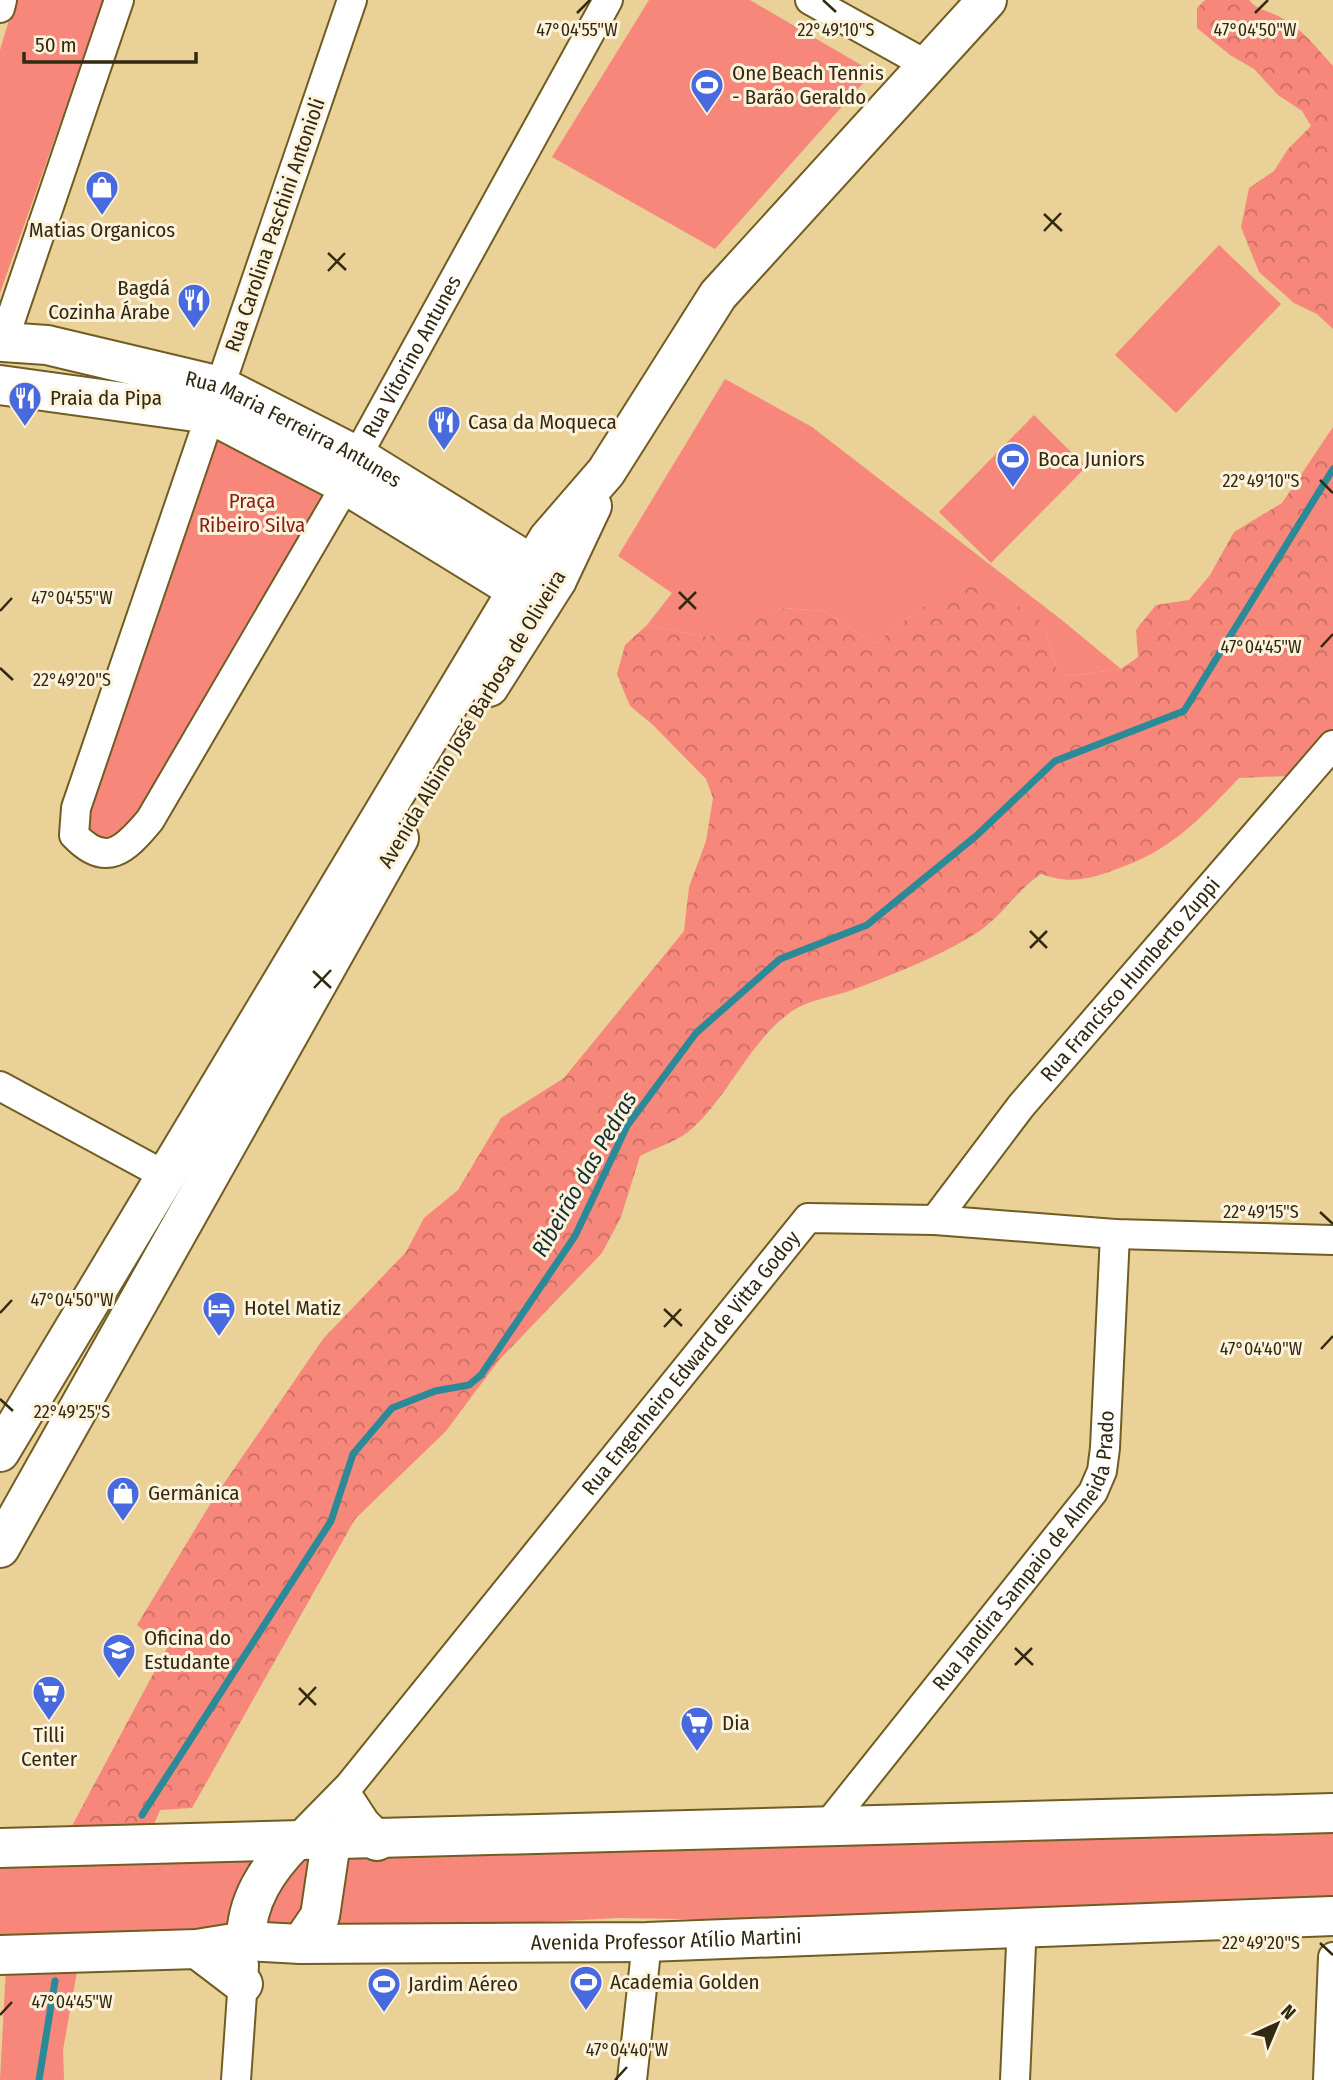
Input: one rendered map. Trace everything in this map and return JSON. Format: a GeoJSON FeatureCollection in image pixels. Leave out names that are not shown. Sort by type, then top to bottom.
{"type":"FeatureCollection","features":[{"type":"Feature","properties":{"kind":"main road","name":"Avenida Albino José Barbosa de Oliveira"},"geometry":{"type":"LineString","coordinates":[[0,1548],[444,758],[537,585],[548,539],[606,472],[718,295],[987,0]]}},
{"type":"Feature","properties":{"kind":"main road","name":"Rua Maria Ferreirra Antunes"},"geometry":{"type":"LineString","coordinates":[[1,346],[47,345],[215,400],[352,471],[537,585]]}},
{"type":"Feature","properties":{"kind":"main road","name":"Rua Maria Ferreirra Antunes"},"geometry":{"type":"LineString","coordinates":[[0,385],[215,400]]}},
{"type":"Feature","properties":{"kind":"main road","name":"Avenida Albino José Barbosa de Oliveira"},"geometry":{"type":"LineString","coordinates":[[4,1435],[537,585]]}},
{"type":"Feature","properties":{"kind":"main road"},"geometry":{"type":"LineString","coordinates":[[347,1793],[361,1825],[377,1840]]}},
{"type":"Feature","properties":{"kind":"main road"},"geometry":{"type":"LineString","coordinates":[[0,1848],[1333,1813]]}},
{"type":"Feature","properties":{"kind":"main road"},"geometry":{"type":"LineString","coordinates":[[246,1941],[246,1923],[259,1886],[277,1859],[313,1841]]}},
{"type":"Feature","properties":{"kind":"main road"},"geometry":{"type":"LineString","coordinates":[[301,1944],[320,1916],[313,1841]]}},
{"type":"Feature","properties":{"kind":"main road","name":"Avenida Professor Atílio Martini"},"geometry":{"type":"LineString","coordinates":[[0,1955],[197,1948],[246,1941],[301,1944],[648,1942],[1333,1916]]}},
{"type":"Feature","properties":{"kind":"main road"},"geometry":{"type":"LineString","coordinates":[[197,1948],[243,1984]]}},
{"type":"Feature","properties":{"kind":"street"},"geometry":{"type":"LineString","coordinates":[[0,8],[2,0]]}},
{"type":"Feature","properties":{"kind":"street"},"geometry":{"type":"LineString","coordinates":[[1,346],[119,0]]}},
{"type":"Feature","properties":{"kind":"street","name":"Rua Carolina Paschini Antonioli"},"geometry":{"type":"LineString","coordinates":[[76,808],[352,0]]}},
{"type":"Feature","properties":{"kind":"street","name":"Rua Vitorino Antunes"},"geometry":{"type":"LineString","coordinates":[[76,808],[74,835],[86,848],[113,854],[127,846],[150,820],[352,471],[608,0]]}},
{"type":"Feature","properties":{"kind":"street"},"geometry":{"type":"LineString","coordinates":[[810,0],[928,65]]}},
{"type":"Feature","properties":{"kind":"street","name":"Rua Francisco Humberto Zuppi"},"geometry":{"type":"LineString","coordinates":[[935,1220],[1021,1106],[1333,745]]}},
{"type":"Feature","properties":{"kind":"street"},"geometry":{"type":"LineString","coordinates":[[0,1086],[166,1176]]}},
{"type":"Feature","properties":{"kind":"street","name":"Rua Engenheiro Edward de Vitta Godoy"},"geometry":{"type":"LineString","coordinates":[[313,1841],[347,1793],[808,1218],[935,1220],[1115,1234],[1333,1240]]}},
{"type":"Feature","properties":{"kind":"street","name":"Rua Jandira Sampaio de Almeida Prado"},"geometry":{"type":"LineString","coordinates":[[826,1827],[1093,1492],[1102,1471],[1105,1448],[1115,1234]]}},
{"type":"Feature","properties":{"kind":"street"},"geometry":{"type":"LineString","coordinates":[[236,2080],[246,1941]]}},
{"type":"Feature","properties":{"kind":"street"},"geometry":{"type":"LineString","coordinates":[[632,2080],[648,1942]]}},
{"type":"Feature","properties":{"kind":"street"},"geometry":{"type":"LineString","coordinates":[[1015,2080],[1021,1945]]}},
{"type":"Feature","properties":{"kind":"street"},"geometry":{"type":"LineString","coordinates":[[1328,2080],[1333,1957]]}},
{"type":"Feature","properties":{"kind":"green space"},"geometry":{"type":"Polygon","coordinates":[[[15,0],[104,0],[0,293],[0,50],[15,0]]]}},
{"type":"Feature","properties":{"kind":"green space","name":"One Beach Tennis - Barão Geraldo"},"geometry":{"type":"Polygon","coordinates":[[[649,0],[750,0],[873,72],[715,249],[552,157],[649,0]]]}},
{"type":"Feature","properties":{"kind":"green space"},"geometry":{"type":"Polygon","coordinates":[[[1205,0],[1249,0],[1294,26],[1333,66],[1333,329],[1317,314],[1294,303],[1259,272],[1241,227],[1249,188],[1274,171],[1288,149],[1311,126],[1302,111],[1278,95],[1254,69],[1230,55],[1197,28],[1197,8],[1205,0]]]}},
{"type":"Feature","properties":{"kind":"green space"},"geometry":{"type":"Polygon","coordinates":[[[1219,245],[1281,304],[1176,413],[1115,355],[1219,245]]]}},
{"type":"Feature","properties":{"kind":"green space"},"geometry":{"type":"Polygon","coordinates":[[[725,379],[812,427],[1121,669],[1069,676],[1057,669],[1044,623],[918,610],[874,644],[825,611],[782,608],[746,626],[707,637],[647,625],[672,593],[618,556],[725,379]]]}},
{"type":"Feature","properties":{"kind":"green space","name":"Boca Juniors"},"geometry":{"type":"Polygon","coordinates":[[[1034,415],[1086,467],[991,563],[939,512],[1034,415]]]}},
{"type":"Feature","properties":{"kind":"green space","name":"Praça Ribeiro Silva"},"geometry":{"type":"Polygon","coordinates":[[[216,424],[341,486],[124,844],[77,834],[216,424]]]}},
{"type":"Feature","properties":{"kind":"green space"},"geometry":{"type":"Polygon","coordinates":[[[1333,427],[1333,729],[1286,776],[1239,778],[1197,821],[1152,854],[1086,878],[1069,880],[1041,874],[987,926],[964,941],[884,978],[806,1004],[792,1011],[777,1024],[750,1054],[702,1119],[683,1136],[640,1156],[621,1217],[602,1253],[499,1360],[446,1431],[355,1519],[192,1808],[160,1810],[150,1834],[66,1837],[167,1648],[137,1625],[214,1498],[323,1339],[406,1252],[424,1218],[458,1190],[501,1118],[564,1078],[684,931],[689,887],[706,841],[713,798],[706,779],[653,725],[630,706],[617,674],[625,645],[647,625],[707,637],[746,625],[782,608],[825,611],[874,644],[918,610],[968,585],[1019,607],[1044,623],[1057,669],[1069,676],[1121,669],[1138,657],[1136,630],[1156,605],[1189,600],[1210,575],[1234,532],[1282,503],[1333,427]]]}},
{"type":"Feature","properties":{"kind":"green space"},"geometry":{"type":"Polygon","coordinates":[[[1333,1816],[1333,1906],[822,1921],[618,1918],[234,1938],[80,1955],[63,2050],[64,2080],[0,2080],[7,1948],[0,1948],[0,1853],[1333,1816]]]}},
{"type":"Feature","properties":{"kind":"waterway","name":"Ribeirão das Pedras"},"geometry":{"type":"LineString","coordinates":[[142,1815],[331,1521],[353,1454],[392,1408],[435,1391],[469,1385],[481,1375],[575,1236],[627,1126],[696,1033],[780,959],[867,925],[976,836],[1055,761],[1184,711],[1333,469]]}},
{"type":"Feature","properties":{"kind":"waterway"},"geometry":{"type":"LineString","coordinates":[[39,2080],[55,1981]]}},
{"type":"Feature","properties":{"kind":"place","name":"One Beach Tennis - Barão Geraldo"},"geometry":{"type":"Point","coordinates":[707,115]}},
{"type":"Feature","properties":{"kind":"place","name":"Matias Organicos"},"geometry":{"type":"Point","coordinates":[102,217]}},
{"type":"Feature","properties":{"kind":"place","name":"Bagdá Cozinha Árabe"},"geometry":{"type":"Point","coordinates":[194,330]}},
{"type":"Feature","properties":{"kind":"place","name":"Praia da Pipa"},"geometry":{"type":"Point","coordinates":[25,428]}},
{"type":"Feature","properties":{"kind":"place","name":"Casa da Moqueca"},"geometry":{"type":"Point","coordinates":[444,452]}},
{"type":"Feature","properties":{"kind":"place","name":"Boca Juniors"},"geometry":{"type":"Point","coordinates":[1013,489]}},
{"type":"Feature","properties":{"kind":"place","name":"Hotel Matiz"},"geometry":{"type":"Point","coordinates":[219,1338]}},
{"type":"Feature","properties":{"kind":"place","name":"Germânica"},"geometry":{"type":"Point","coordinates":[123,1523]}},
{"type":"Feature","properties":{"kind":"place","name":"Oficina do Estudante"},"geometry":{"type":"Point","coordinates":[119,1680]}},
{"type":"Feature","properties":{"kind":"place","name":"Tilli Center"},"geometry":{"type":"Point","coordinates":[49,1722]}},
{"type":"Feature","properties":{"kind":"place","name":"Dia"},"geometry":{"type":"Point","coordinates":[697,1753]}},
{"type":"Feature","properties":{"kind":"place","name":"Academia Golden"},"geometry":{"type":"Point","coordinates":[586,2012]}},
{"type":"Feature","properties":{"kind":"place","name":"Jardim Aéreo"},"geometry":{"type":"Point","coordinates":[384,2014]}}]}
